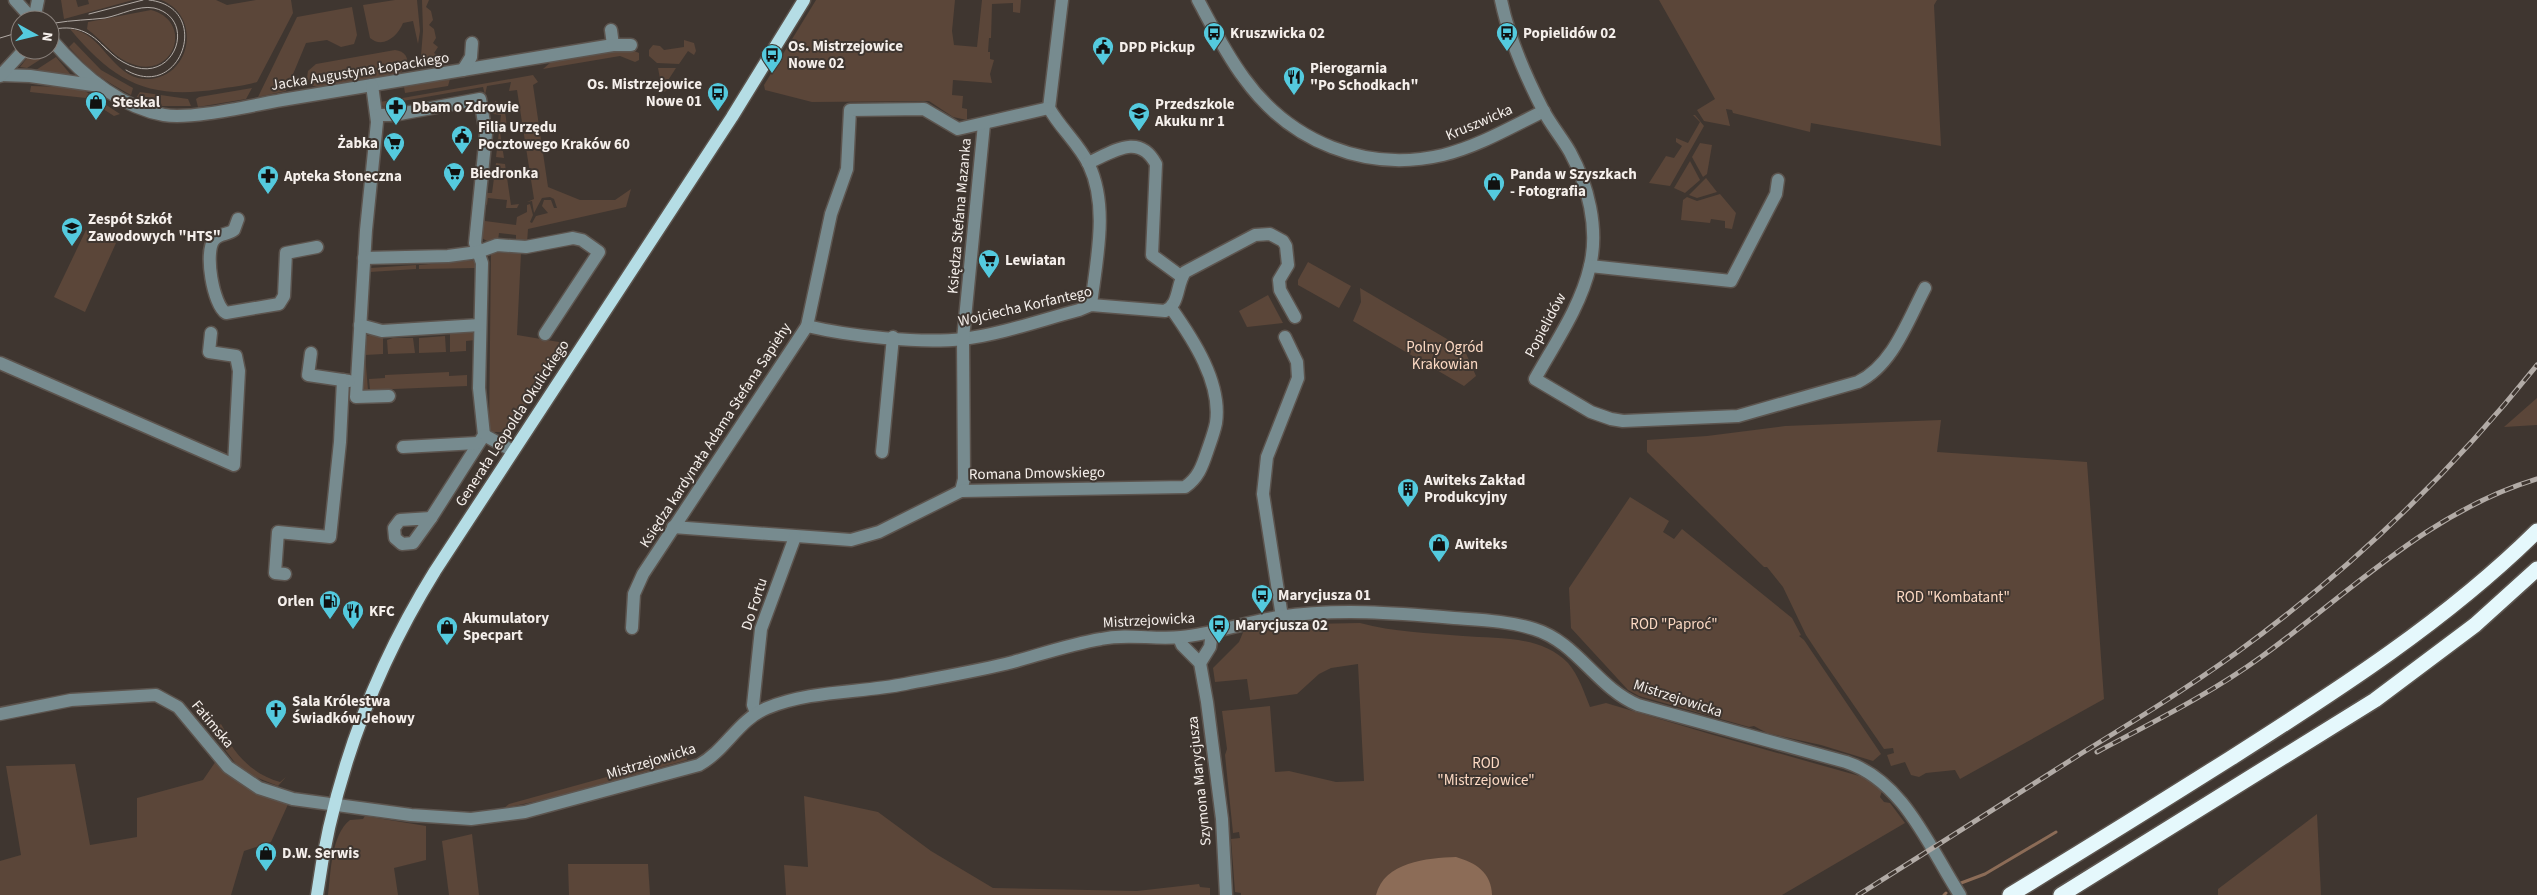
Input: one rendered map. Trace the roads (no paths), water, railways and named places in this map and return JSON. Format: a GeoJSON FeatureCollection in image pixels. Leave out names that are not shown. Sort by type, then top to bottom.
{"type":"FeatureCollection","features":[{"type":"Feature","properties":{"kind":"highway"},"geometry":{"type":"LineString","coordinates":[[2010,895],[2273,732],[2364,671],[2440,615],[2537,530]]}},
{"type":"Feature","properties":{"kind":"highway"},"geometry":{"type":"LineString","coordinates":[[2060,895],[2382,696],[2475,625],[2537,568]]}},
{"type":"Feature","properties":{"kind":"main road","name":"Generała Leopolda Okulickiego"},"geometry":{"type":"LineString","coordinates":[[317,895],[334,804],[354,737],[393,644],[435,571],[732,116],[804,0]]}},
{"type":"Feature","properties":{"kind":"street"},"geometry":{"type":"LineString","coordinates":[[15,0],[24,10]]}},
{"type":"Feature","properties":{"kind":"street"},"geometry":{"type":"LineString","coordinates":[[1062,0],[1049,108],[1088,163],[1096,188],[1100,217],[1091,305]]}},
{"type":"Feature","properties":{"kind":"street","name":"Kruszwicka"},"geometry":{"type":"LineString","coordinates":[[1198,0],[1243,78],[1255,92],[1285,122],[1302,134],[1346,153],[1392,160],[1444,154],[1481,142],[1544,111]]}},
{"type":"Feature","properties":{"kind":"street","name":"Popielidów"},"geometry":{"type":"LineString","coordinates":[[1501,0],[1517,54],[1544,111],[1569,151],[1586,191],[1593,234],[1590,266],[1574,308],[1534,378],[1591,412],[1611,420],[1738,416],[1858,382],[1871,375],[1885,360],[1925,288]]}},
{"type":"Feature","properties":{"kind":"street"},"geometry":{"type":"LineString","coordinates":[[611,30],[614,45]]}},
{"type":"Feature","properties":{"kind":"street"},"geometry":{"type":"LineString","coordinates":[[463,70],[471,57],[472,43]]}},
{"type":"Feature","properties":{"kind":"street","name":"Jacka Augustyna Łopackiego"},"geometry":{"type":"LineString","coordinates":[[60,49],[74,65],[102,87],[138,107],[173,116],[614,45],[631,45]]}},
{"type":"Feature","properties":{"kind":"street"},"geometry":{"type":"LineString","coordinates":[[0,75],[14,60]]}},
{"type":"Feature","properties":{"kind":"street","name":"Jacka Augustyna Łopackiego"},"geometry":{"type":"LineString","coordinates":[[0,75],[30,76],[102,87]]}},
{"type":"Feature","properties":{"kind":"street"},"geometry":{"type":"LineString","coordinates":[[372,85],[377,115],[364,258],[356,397],[389,396]]}},
{"type":"Feature","properties":{"kind":"street"},"geometry":{"type":"LineString","coordinates":[[377,115],[394,115],[480,99],[486,134],[475,243],[482,263],[479,388],[480,439],[431,518]]}},
{"type":"Feature","properties":{"kind":"street"},"geometry":{"type":"LineString","coordinates":[[984,124],[1049,108]]}},
{"type":"Feature","properties":{"kind":"street","name":"Księdza kardynała Adama Stefana Sapiehy"},"geometry":{"type":"LineString","coordinates":[[632,628],[634,594],[673,527],[807,326],[828,227],[847,169],[850,110],[924,109],[958,129],[984,124]]}},
{"type":"Feature","properties":{"kind":"street","name":"Księdza Stefana Mazanka"},"geometry":{"type":"LineString","coordinates":[[961,491],[964,479],[963,339],[984,124]]}},
{"type":"Feature","properties":{"kind":"street"},"geometry":{"type":"LineString","coordinates":[[1088,163],[1127,146],[1140,147],[1150,153],[1156,164],[1152,255],[1182,278]]}},
{"type":"Feature","properties":{"kind":"street"},"geometry":{"type":"LineString","coordinates":[[1590,266],[1731,281],[1776,194],[1778,180]]}},
{"type":"Feature","properties":{"kind":"street"},"geometry":{"type":"LineString","coordinates":[[238,219],[234,230],[217,236],[211,244],[210,266],[215,294],[219,307],[226,313],[279,304],[284,296],[286,253],[317,247]]}},
{"type":"Feature","properties":{"kind":"street"},"geometry":{"type":"LineString","coordinates":[[1171,308],[1182,278],[1190,268],[1255,235],[1270,234],[1283,241],[1286,246],[1288,265],[1279,280],[1280,290],[1295,317]]}},
{"type":"Feature","properties":{"kind":"street"},"geometry":{"type":"LineString","coordinates":[[364,258],[478,252],[497,245],[526,247],[575,238],[582,240],[599,252],[545,334]]}},
{"type":"Feature","properties":{"kind":"street","name":"Wojciecha Korfantego"},"geometry":{"type":"LineString","coordinates":[[807,326],[830,331],[921,340],[963,339],[1079,310],[1091,305],[1165,311],[1171,308]]}},
{"type":"Feature","properties":{"kind":"street","name":"Romana Dmowskiego"},"geometry":{"type":"LineString","coordinates":[[673,527],[795,537],[861,539],[961,491],[1185,487],[1196,479],[1211,440],[1216,409],[1209,377],[1199,353],[1171,308]]}},
{"type":"Feature","properties":{"kind":"street"},"geometry":{"type":"LineString","coordinates":[[360,325],[382,331],[480,325]]}},
{"type":"Feature","properties":{"kind":"street"},"geometry":{"type":"LineString","coordinates":[[0,363],[234,464],[239,371],[236,356],[209,352],[211,333]]}},
{"type":"Feature","properties":{"kind":"street"},"geometry":{"type":"LineString","coordinates":[[882,452],[893,337]]}},
{"type":"Feature","properties":{"kind":"street"},"geometry":{"type":"LineString","coordinates":[[1282,617],[1263,494],[1267,457],[1298,378],[1297,362],[1285,337]]}},
{"type":"Feature","properties":{"kind":"street"},"geometry":{"type":"LineString","coordinates":[[311,353],[308,375],[357,381]]}},
{"type":"Feature","properties":{"kind":"street"},"geometry":{"type":"LineString","coordinates":[[285,574],[274,573],[278,532],[330,537],[333,525],[340,442],[343,380]]}},
{"type":"Feature","properties":{"kind":"street"},"geometry":{"type":"LineString","coordinates":[[403,447],[480,439],[513,451]]}},
{"type":"Feature","properties":{"kind":"street","name":"Do Fortu"},"geometry":{"type":"LineString","coordinates":[[756,713],[753,705],[761,629],[795,537]]}},
{"type":"Feature","properties":{"kind":"street","name":"Mistrzejowicka"},"geometry":{"type":"LineString","coordinates":[[334,804],[462,819],[525,812],[699,765],[718,752],[740,726],[756,713],[798,699],[896,686],[1012,662],[1100,639],[1122,636],[1179,638],[1282,617],[1332,612],[1383,613],[1499,622],[1535,629],[1560,641],[1610,690],[1632,703],[1862,768],[1883,781],[1912,818],[1960,895]]}},
{"type":"Feature","properties":{"kind":"street"},"geometry":{"type":"LineString","coordinates":[[1179,638],[1182,645],[1200,664],[1210,647],[1212,632]]}},
{"type":"Feature","properties":{"kind":"street","name":"Szymona Marycjusza"},"geometry":{"type":"LineString","coordinates":[[1200,664],[1207,702],[1222,819],[1226,895]]}},
{"type":"Feature","properties":{"kind":"street","name":"Fatimska"},"geometry":{"type":"LineString","coordinates":[[0,714],[71,700],[156,695],[169,700],[183,712],[228,767],[246,781],[283,797],[334,804]]}},
{"type":"Feature","properties":{"kind":"waterway"},"geometry":{"type":"LineString","coordinates":[[1961,883],[1985,874],[2056,832]]}},
{"type":"Feature","properties":{"kind":"tram line"},"geometry":{"type":"LineString","coordinates":[[89,14],[143,0]]}},
{"type":"Feature","properties":{"kind":"tram line"},"geometry":{"type":"LineString","coordinates":[[126,70],[145,77],[162,74],[175,64],[182,50],[185,34],[181,19],[169,6],[149,0]]}},
{"type":"Feature","properties":{"kind":"tram line"},"geometry":{"type":"LineString","coordinates":[[60,22],[105,18],[148,7],[168,15],[176,25],[178,38],[175,50],[167,61],[155,67],[141,68],[123,62],[102,45]]}},
{"type":"Feature","properties":{"kind":"tram line"},"geometry":{"type":"LineString","coordinates":[[60,28],[82,31],[101,43],[107,50]]}},
{"type":"Feature","properties":{"kind":"tram line"},"geometry":{"type":"LineString","coordinates":[[0,38],[10,35]]}},
{"type":"Feature","properties":{"kind":"railway"},"geometry":{"type":"LineString","coordinates":[[1858,895],[2179,692],[2278,622],[2358,555],[2396,519],[2469,444],[2537,365]]}},
{"type":"Feature","properties":{"kind":"railway"},"geometry":{"type":"LineString","coordinates":[[2097,752],[2181,707],[2242,670],[2392,556],[2426,533],[2498,493],[2537,479]]}},
{"type":"Feature","properties":{"kind":"place","name":"Kruszwicka 02"},"geometry":{"type":"Point","coordinates":[1214,52]}},
{"type":"Feature","properties":{"kind":"place","name":"Popielidów 02"},"geometry":{"type":"Point","coordinates":[1507,52]}},
{"type":"Feature","properties":{"kind":"place","name":"DPD Pickup"},"geometry":{"type":"Point","coordinates":[1103,66]}},
{"type":"Feature","properties":{"kind":"place","name":"Os. Mistrzejowice Nowe 02"},"geometry":{"type":"Point","coordinates":[772,74]}},
{"type":"Feature","properties":{"kind":"place","name":"Pierogarnia \"Po Schodkach\""},"geometry":{"type":"Point","coordinates":[1294,96]}},
{"type":"Feature","properties":{"kind":"place","name":"Os. Mistrzejowice Nowe 01"},"geometry":{"type":"Point","coordinates":[718,112]}},
{"type":"Feature","properties":{"kind":"place","name":"Steskal"},"geometry":{"type":"Point","coordinates":[96,121]}},
{"type":"Feature","properties":{"kind":"place","name":"Dbam o Zdrowie"},"geometry":{"type":"Point","coordinates":[396,126]}},
{"type":"Feature","properties":{"kind":"place","name":"Przedszkole Akuku nr 1"},"geometry":{"type":"Point","coordinates":[1139,132]}},
{"type":"Feature","properties":{"kind":"place","name":"Filia Urzędu Pocztowego Kraków 60"},"geometry":{"type":"Point","coordinates":[462,155]}},
{"type":"Feature","properties":{"kind":"place","name":"Żabka"},"geometry":{"type":"Point","coordinates":[394,162]}},
{"type":"Feature","properties":{"kind":"place","name":"Biedronka"},"geometry":{"type":"Point","coordinates":[454,192]}},
{"type":"Feature","properties":{"kind":"place","name":"Apteka Słoneczna"},"geometry":{"type":"Point","coordinates":[268,195]}},
{"type":"Feature","properties":{"kind":"place","name":"Panda w Szyszkach - Fotografia"},"geometry":{"type":"Point","coordinates":[1494,202]}},
{"type":"Feature","properties":{"kind":"place","name":"Zespół Szkół Zawodowych \"HTS\""},"geometry":{"type":"Point","coordinates":[72,247]}},
{"type":"Feature","properties":{"kind":"place","name":"Lewiatan"},"geometry":{"type":"Point","coordinates":[989,279]}},
{"type":"Feature","properties":{"kind":"place","name":"Awiteks Zakład Produkcyjny"},"geometry":{"type":"Point","coordinates":[1408,508]}},
{"type":"Feature","properties":{"kind":"place","name":"Awiteks"},"geometry":{"type":"Point","coordinates":[1439,563]}},
{"type":"Feature","properties":{"kind":"place","name":"Marycjusza 01"},"geometry":{"type":"Point","coordinates":[1262,614]}},
{"type":"Feature","properties":{"kind":"place","name":"Orlen"},"geometry":{"type":"Point","coordinates":[330,620]}},
{"type":"Feature","properties":{"kind":"place","name":"KFC"},"geometry":{"type":"Point","coordinates":[353,630]}},
{"type":"Feature","properties":{"kind":"place","name":"Marycjusza 02"},"geometry":{"type":"Point","coordinates":[1219,644]}},
{"type":"Feature","properties":{"kind":"place","name":"Akumulatory Specpart"},"geometry":{"type":"Point","coordinates":[447,646]}},
{"type":"Feature","properties":{"kind":"place","name":"Sala Królestwa Świadków Jehowy"},"geometry":{"type":"Point","coordinates":[276,729]}},
{"type":"Feature","properties":{"kind":"place","name":"D.W. Serwis"},"geometry":{"type":"Point","coordinates":[266,872]}},
{"type":"Feature","properties":{"kind":"park label","name":"Polny Ogród Krakowian"},"geometry":{"type":"Point","coordinates":[1445,356]}},
{"type":"Feature","properties":{"kind":"park label","name":"ROD \"Kombatant\""},"geometry":{"type":"Point","coordinates":[1953,597]}},
{"type":"Feature","properties":{"kind":"park label","name":"ROD \"Paproć\""},"geometry":{"type":"Point","coordinates":[1674,624]}},
{"type":"Feature","properties":{"kind":"park label","name":"ROD \"Mistrzejowice\""},"geometry":{"type":"Point","coordinates":[1486,772]}}]}
